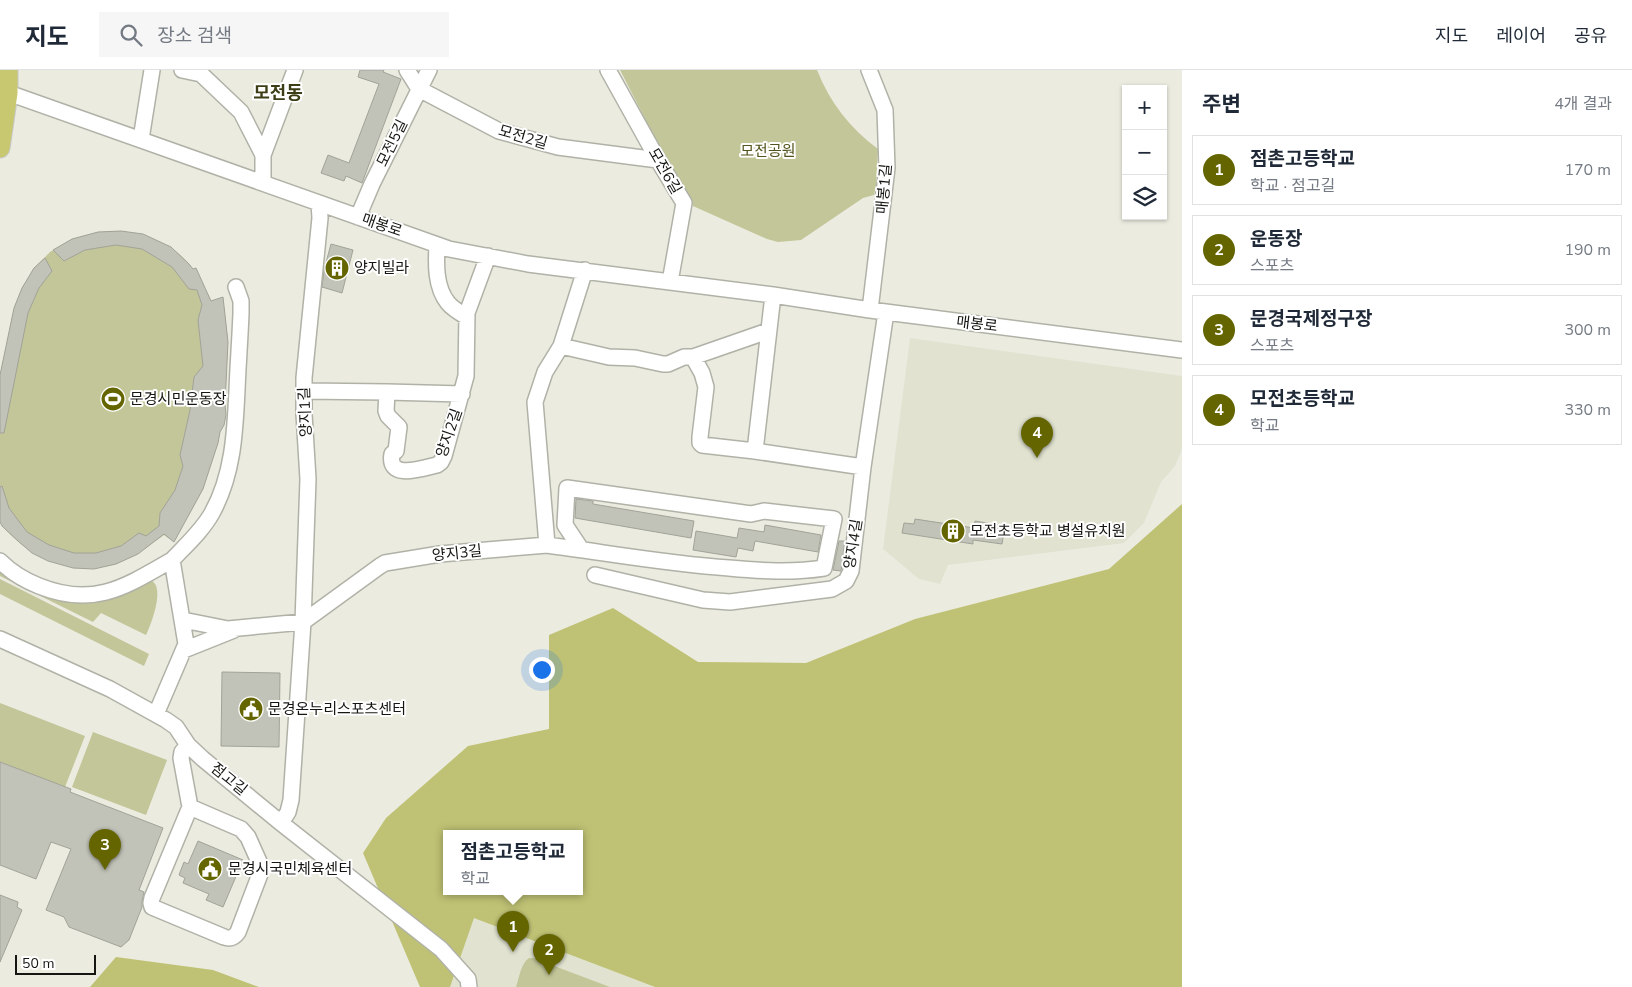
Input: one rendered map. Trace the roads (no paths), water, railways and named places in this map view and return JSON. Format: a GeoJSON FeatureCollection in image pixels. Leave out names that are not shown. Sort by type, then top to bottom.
{"type":"FeatureCollection","features":[{"type":"Feature","properties":{"kind":"main road"},"geometry":{"type":"LineString","coordinates":[[0,148],[4,91],[8,70]]}},
{"type":"Feature","properties":{"kind":"street"},"geometry":{"type":"LineString","coordinates":[[141,139],[152,70]]}},
{"type":"Feature","properties":{"kind":"street"},"geometry":{"type":"LineString","coordinates":[[182,70],[201,74],[241,112],[263,155]]}},
{"type":"Feature","properties":{"kind":"street"},"geometry":{"type":"LineString","coordinates":[[262,183],[263,155],[295,70]]}},
{"type":"Feature","properties":{"kind":"street"},"geometry":{"type":"LineString","coordinates":[[407,70],[419,90]]}},
{"type":"Feature","properties":{"kind":"street","name":"모전5길"},"geometry":{"type":"LineString","coordinates":[[358,217],[372,184],[429,70]]}},
{"type":"Feature","properties":{"kind":"street","name":"모전6길"},"geometry":{"type":"LineString","coordinates":[[608,70],[684,203],[670,282]]}},
{"type":"Feature","properties":{"kind":"street","name":"매봉1길"},"geometry":{"type":"LineString","coordinates":[[869,70],[884,110],[887,168],[870,310]]}},
{"type":"Feature","properties":{"kind":"street","name":"모전2길"},"geometry":{"type":"LineString","coordinates":[[419,90],[499,131],[558,147],[658,160]]}},
{"type":"Feature","properties":{"kind":"street","name":"매봉로"},"geometry":{"type":"LineString","coordinates":[[4,91],[450,249],[528,264],[1182,350]]}},
{"type":"Feature","properties":{"kind":"street","name":"양지1길"},"geometry":{"type":"LineString","coordinates":[[281,823],[290,806],[303,622],[308,479],[304,378],[320,218],[318,203]]}},
{"type":"Feature","properties":{"kind":"street"},"geometry":{"type":"LineString","coordinates":[[437,245],[437,272],[443,295],[452,307],[467,317]]}},
{"type":"Feature","properties":{"kind":"street","name":"양지2길"},"geometry":{"type":"LineString","coordinates":[[386,392],[386,412],[399,427],[396,451],[392,454],[391,458],[392,463],[401,471],[406,472],[436,465],[444,456],[462,394],[466,376],[467,317],[488,256]]}},
{"type":"Feature","properties":{"kind":"street"},"geometry":{"type":"LineString","coordinates":[[547,545],[535,402],[546,372],[560,346],[585,270]]}},
{"type":"Feature","properties":{"kind":"street"},"geometry":{"type":"LineString","coordinates":[[0,561],[18,576],[54,592],[74,596],[94,595],[116,589],[140,579],[172,560],[203,526],[220,496],[230,466],[235,424],[241,313],[241,302],[236,287]]}},
{"type":"Feature","properties":{"kind":"street"},"geometry":{"type":"LineString","coordinates":[[755,451],[773,295]]}},
{"type":"Feature","properties":{"kind":"street","name":"양지4길"},"geometry":{"type":"LineString","coordinates":[[595,575],[703,600],[730,602],[832,590],[846,581],[851,571],[863,467],[886,312]]}},
{"type":"Feature","properties":{"kind":"street"},"geometry":{"type":"LineString","coordinates":[[560,346],[609,357],[635,358],[668,364],[684,357],[693,357],[768,331]]}},
{"type":"Feature","properties":{"kind":"street"},"geometry":{"type":"LineString","coordinates":[[693,357],[702,373],[706,387],[700,443],[705,446],[755,451],[863,467]]}},
{"type":"Feature","properties":{"kind":"street","name":"양지2길"},"geometry":{"type":"LineString","coordinates":[[304,391],[462,394]]}},
{"type":"Feature","properties":{"kind":"street"},"geometry":{"type":"LineString","coordinates":[[581,549],[566,525],[567,488],[751,514],[764,511],[834,518],[857,523]]}},
{"type":"Feature","properties":{"kind":"street","name":"양지3길"},"geometry":{"type":"LineString","coordinates":[[303,622],[385,563],[440,554],[547,545],[687,565],[764,571],[806,571],[824,568],[834,518]]}},
{"type":"Feature","properties":{"kind":"street"},"geometry":{"type":"LineString","coordinates":[[156,714],[186,644],[172,560]]}},
{"type":"Feature","properties":{"kind":"street"},"geometry":{"type":"LineString","coordinates":[[183,620],[228,629],[303,622]]}},
{"type":"Feature","properties":{"kind":"street"},"geometry":{"type":"LineString","coordinates":[[184,650],[238,628]]}},
{"type":"Feature","properties":{"kind":"street","name":"점고길"},"geometry":{"type":"LineString","coordinates":[[0,639],[110,689],[176,727],[188,745],[203,759],[441,949],[468,979],[469,987]]}},
{"type":"Feature","properties":{"kind":"street"},"geometry":{"type":"LineString","coordinates":[[188,745],[182,752],[181,758],[190,807],[151,903],[152,907],[224,937],[231,938],[236,936],[238,932],[260,874],[260,864],[248,837],[240,829],[190,807]]}},
{"type":"Feature","properties":{"kind":"place","name":"양지빌라"},"geometry":{"type":"Point","coordinates":[337,268]}},
{"type":"Feature","properties":{"kind":"place","name":"문경시민운동장"},"geometry":{"type":"Point","coordinates":[113,399]}},
{"type":"Feature","properties":{"kind":"place","name":"모전초등학교"},"geometry":{"type":"Point","coordinates":[1037,458]}},
{"type":"Feature","properties":{"kind":"place","name":"모전초등학교 병설유치원"},"geometry":{"type":"Point","coordinates":[953,531]}},
{"type":"Feature","properties":{"kind":"place","name":"문경온누리스포츠센터"},"geometry":{"type":"Point","coordinates":[251,709]}},
{"type":"Feature","properties":{"kind":"place","name":"문경시국민체육센터"},"geometry":{"type":"Point","coordinates":[210,869]}},
{"type":"Feature","properties":{"kind":"place","name":"문경국제정구장"},"geometry":{"type":"Point","coordinates":[105,870]}},
{"type":"Feature","properties":{"kind":"place","name":"점촌고등학교"},"geometry":{"type":"Point","coordinates":[513,952]}},
{"type":"Feature","properties":{"kind":"place","name":"운동장"},"geometry":{"type":"Point","coordinates":[549,975]}},
{"type":"Feature","properties":{"kind":"district","name":"모전동"},"geometry":{"type":"Point","coordinates":[278,93]}},
{"type":"Feature","properties":{"kind":"park label","name":"모전공원"},"geometry":{"type":"Point","coordinates":[768,151]}}]}
